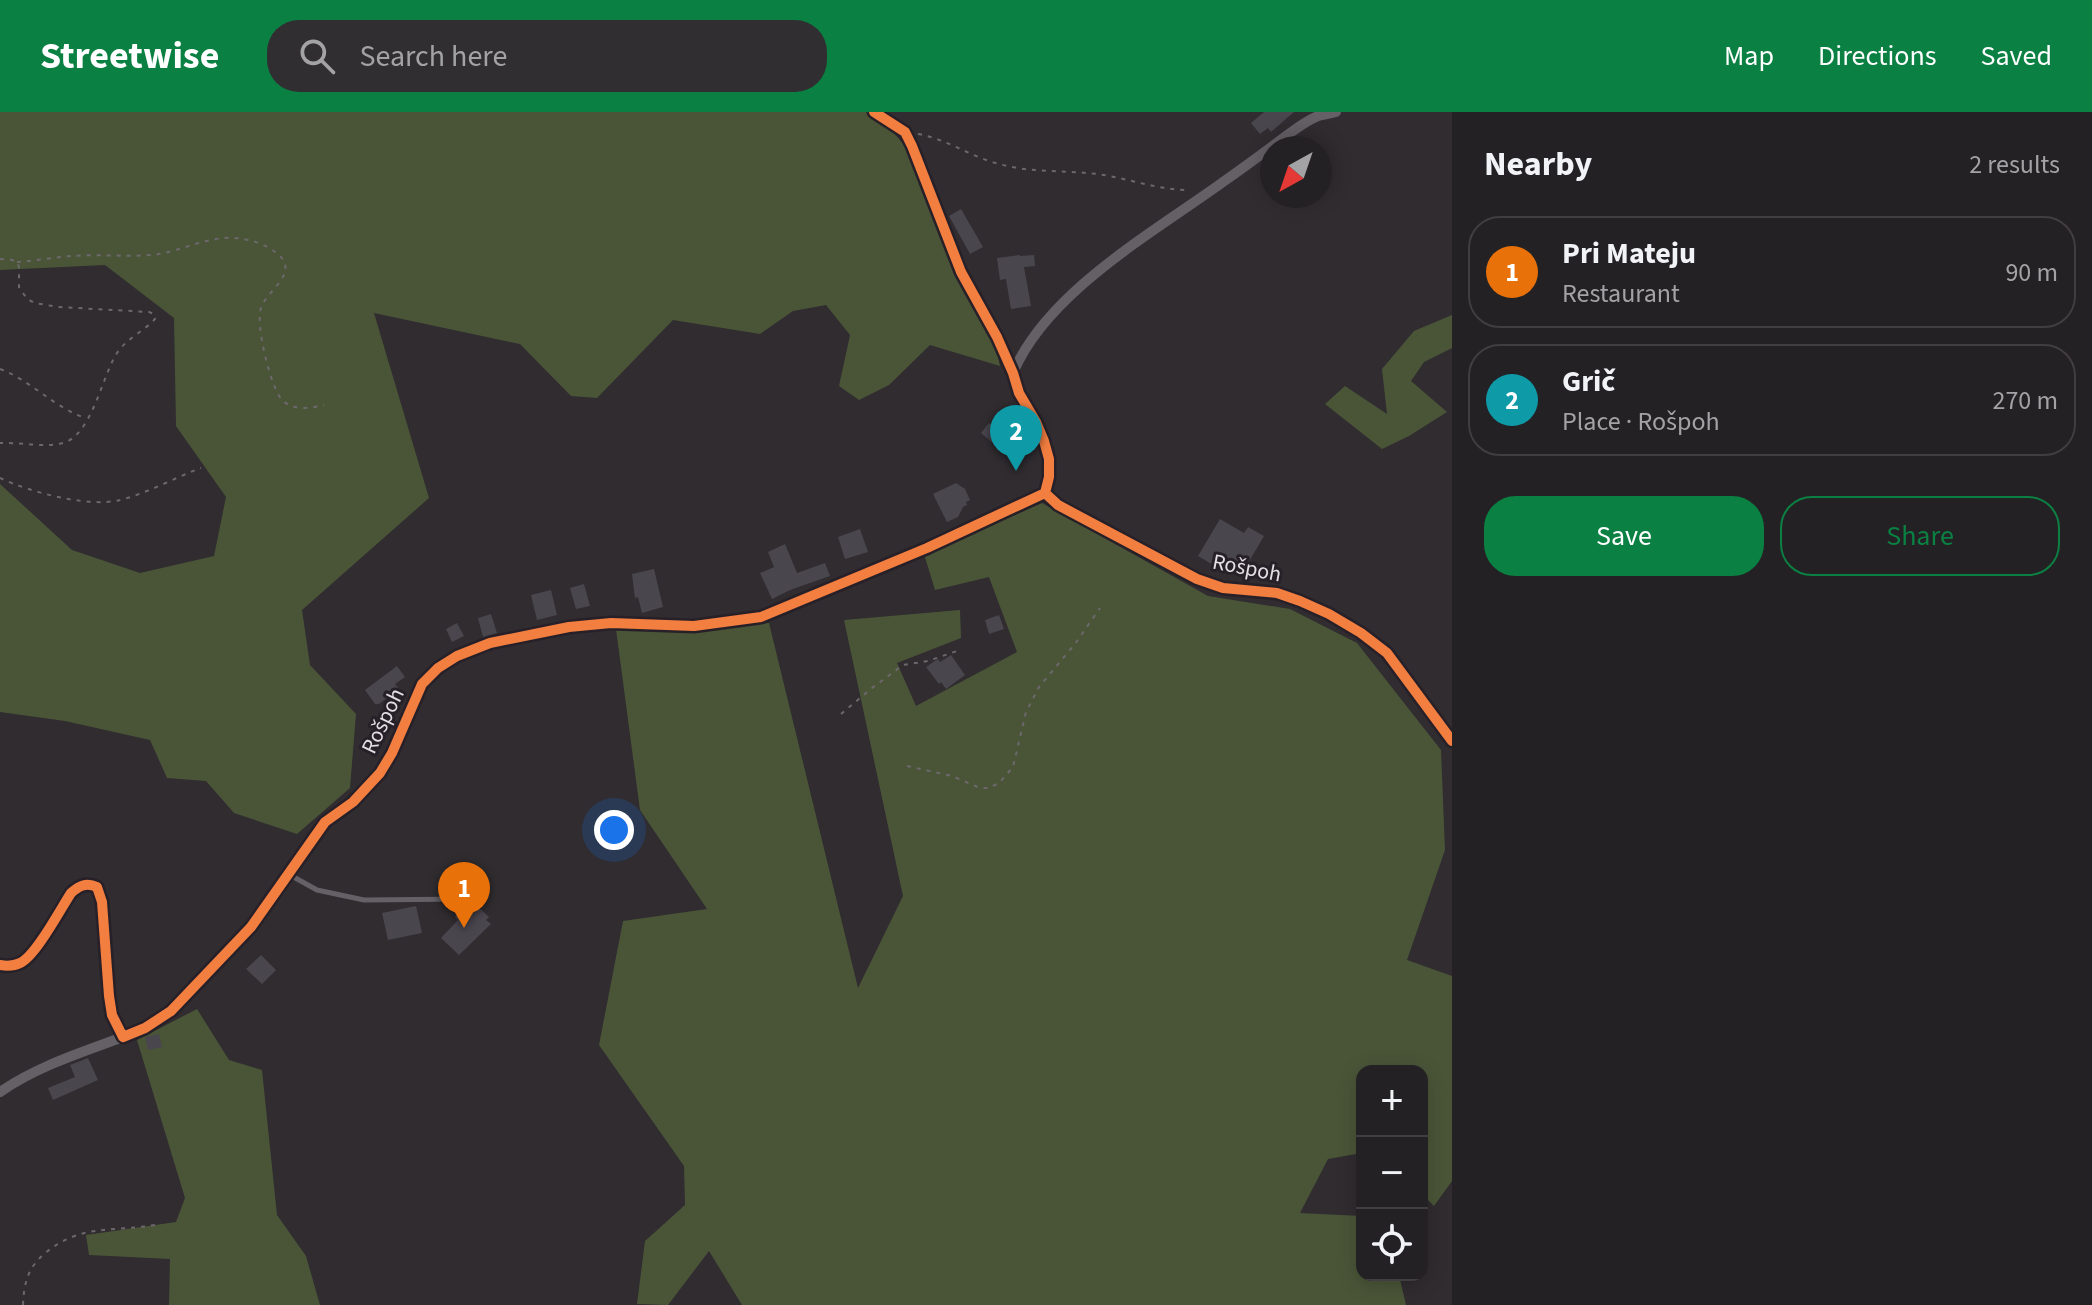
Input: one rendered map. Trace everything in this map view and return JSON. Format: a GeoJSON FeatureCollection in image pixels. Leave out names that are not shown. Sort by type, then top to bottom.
{"type":"FeatureCollection","features":[{"type":"Feature","properties":{"kind":"street"},"geometry":{"type":"LineString","coordinates":[[874,112],[905,132],[961,272],[997,337],[1019,393],[1036,422],[1049,459],[1045,493]]}},
{"type":"Feature","properties":{"kind":"street"},"geometry":{"type":"LineString","coordinates":[[1013,373],[1025,348],[1038,331],[1102,269],[1152,229],[1301,126],[1316,117],[1336,112]]}},
{"type":"Feature","properties":{"kind":"street","name":"Rošpoh"},"geometry":{"type":"LineString","coordinates":[[0,1092],[49,1064],[145,1028],[171,1011],[251,927],[325,822],[353,802],[380,773],[422,684],[438,668],[457,656],[490,643],[569,627],[611,623],[694,626],[761,617],[927,548],[1045,493],[1058,505],[1197,579],[1223,588],[1277,593],[1329,614],[1361,633],[1387,653],[1452,741]]}},
{"type":"Feature","properties":{"kind":"street"},"geometry":{"type":"LineString","coordinates":[[0,965],[20,963],[31,955],[71,893],[79,886],[90,884],[97,887],[105,925],[112,1015],[123,1037]]}},
{"type":"Feature","properties":{"kind":"lane"},"geometry":{"type":"LineString","coordinates":[[290,875],[317,890],[364,900],[468,899]]}},
{"type":"Feature","properties":{"kind":"path"},"geometry":{"type":"LineString","coordinates":[[905,132],[935,139],[983,159],[1018,168],[1088,173],[1160,188],[1190,190]]}},
{"type":"Feature","properties":{"kind":"path"},"geometry":{"type":"LineString","coordinates":[[0,259],[17,262],[71,256],[153,254],[231,237],[244,238],[268,247],[279,255],[285,269],[281,282],[261,308],[259,319],[263,347],[275,387],[285,403],[293,407],[324,405]]}},
{"type":"Feature","properties":{"kind":"path"},"geometry":{"type":"LineString","coordinates":[[0,443],[53,444],[65,442],[79,432],[117,353],[155,317],[144,312],[35,303],[27,299],[19,287],[17,262]]}},
{"type":"Feature","properties":{"kind":"path"},"geometry":{"type":"LineString","coordinates":[[0,369],[58,405],[87,418]]}},
{"type":"Feature","properties":{"kind":"path"},"geometry":{"type":"LineString","coordinates":[[0,478],[59,496],[108,503],[140,494],[201,468]]}},
{"type":"Feature","properties":{"kind":"path"},"geometry":{"type":"LineString","coordinates":[[907,766],[952,776],[980,788],[999,783],[1013,767],[1026,712],[1039,687],[1100,608]]}},
{"type":"Feature","properties":{"kind":"path"},"geometry":{"type":"LineString","coordinates":[[841,714],[903,665],[928,661],[957,651]]}},
{"type":"Feature","properties":{"kind":"path"},"geometry":{"type":"LineString","coordinates":[[23,1305],[23,1288],[31,1269],[38,1259],[61,1241],[86,1232],[160,1224]]}},
{"type":"Feature","properties":{"kind":"green space"},"geometry":{"type":"Polygon","coordinates":[[[0,112],[868,112],[886,124],[911,153],[995,343],[1000,366],[930,345],[889,385],[859,400],[839,386],[850,335],[826,305],[793,311],[760,334],[673,320],[597,398],[571,396],[520,344],[374,313],[429,498],[302,610],[310,665],[356,714],[350,788],[297,834],[234,813],[206,781],[167,778],[150,740],[65,721],[0,712],[0,484],[72,550],[140,573],[214,556],[226,497],[176,426],[174,318],[105,265],[0,270],[0,112]]]}},
{"type":"Feature","properties":{"kind":"green space"},"geometry":{"type":"Polygon","coordinates":[[[1452,315],[1452,348],[1424,362],[1411,381],[1447,412],[1382,449],[1325,404],[1345,386],[1387,414],[1382,369],[1414,331],[1452,315]]]}},
{"type":"Feature","properties":{"kind":"green space"},"geometry":{"type":"Polygon","coordinates":[[[1042,503],[1208,596],[1290,609],[1357,643],[1441,750],[1445,850],[1407,960],[1452,976],[1452,1181],[1434,1206],[1428,1200],[1428,1065],[1356,1065],[1356,1154],[1328,1159],[1300,1213],[1356,1216],[1356,1281],[1400,1281],[1406,1305],[742,1305],[709,1251],[668,1305],[637,1304],[645,1241],[685,1205],[684,1166],[599,1045],[623,921],[707,909],[640,810],[616,629],[693,630],[769,623],[858,988],[903,896],[844,620],[960,610],[961,638],[897,663],[916,706],[1017,652],[989,577],[935,590],[924,554],[1042,503]]]}},
{"type":"Feature","properties":{"kind":"green space"},"geometry":{"type":"Polygon","coordinates":[[[197,1009],[229,1060],[262,1070],[277,1215],[306,1256],[320,1305],[169,1305],[170,1259],[89,1255],[86,1235],[176,1222],[185,1198],[137,1040],[197,1009]]]}},
{"type":"Feature","properties":{"kind":"building"},"geometry":{"type":"Polygon","coordinates":[[[1264,112],[1294,112],[1271,132],[1268,128],[1260,134],[1251,123],[1264,112]]]}},
{"type":"Feature","properties":{"kind":"building"},"geometry":{"type":"Polygon","coordinates":[[[961,209],[983,247],[970,254],[949,216],[961,209]]]}},
{"type":"Feature","properties":{"kind":"building"},"geometry":{"type":"Polygon","coordinates":[[[1034,255],[1035,266],[1024,267],[1031,306],[1011,309],[1006,279],[1000,280],[997,258],[1034,255]]]}},
{"type":"Feature","properties":{"kind":"building"},"geometry":{"type":"Polygon","coordinates":[[[1015,419],[1024,430],[1020,433],[1023,437],[1010,448],[1007,444],[1000,449],[981,433],[989,423],[1000,431],[1015,419]]]}},
{"type":"Feature","properties":{"kind":"building"},"geometry":{"type":"Polygon","coordinates":[[[956,483],[965,489],[970,500],[958,517],[947,522],[933,494],[956,483]]]}},
{"type":"Feature","properties":{"kind":"building"},"geometry":{"type":"Polygon","coordinates":[[[1220,519],[1244,533],[1248,527],[1264,536],[1244,570],[1236,565],[1230,575],[1198,556],[1220,519]]]}},
{"type":"Feature","properties":{"kind":"building"},"geometry":{"type":"Polygon","coordinates":[[[860,529],[868,552],[845,559],[838,537],[860,529]]]}},
{"type":"Feature","properties":{"kind":"building"},"geometry":{"type":"Polygon","coordinates":[[[785,544],[797,573],[825,563],[830,576],[772,599],[760,573],[774,567],[768,552],[785,544]]]}},
{"type":"Feature","properties":{"kind":"building"},"geometry":{"type":"Polygon","coordinates":[[[654,569],[663,607],[642,613],[638,597],[635,598],[632,574],[654,569]]]}},
{"type":"Feature","properties":{"kind":"building"},"geometry":{"type":"Polygon","coordinates":[[[584,584],[590,606],[576,609],[570,588],[584,584]]]}},
{"type":"Feature","properties":{"kind":"building"},"geometry":{"type":"Polygon","coordinates":[[[551,590],[557,615],[537,620],[531,595],[551,590]]]}},
{"type":"Feature","properties":{"kind":"building"},"geometry":{"type":"Polygon","coordinates":[[[491,614],[497,633],[483,637],[478,618],[491,614]]]}},
{"type":"Feature","properties":{"kind":"building"},"geometry":{"type":"Polygon","coordinates":[[[999,615],[1004,629],[989,634],[985,620],[999,615]]]}},
{"type":"Feature","properties":{"kind":"building"},"geometry":{"type":"Polygon","coordinates":[[[457,623],[464,636],[452,642],[446,629],[457,623]]]}},
{"type":"Feature","properties":{"kind":"building"},"geometry":{"type":"Polygon","coordinates":[[[951,655],[965,675],[946,689],[926,667],[951,655]]]}},
{"type":"Feature","properties":{"kind":"building"},"geometry":{"type":"Polygon","coordinates":[[[397,666],[405,677],[395,684],[399,689],[375,704],[365,690],[397,666]]]}},
{"type":"Feature","properties":{"kind":"building"},"geometry":{"type":"Polygon","coordinates":[[[474,903],[489,917],[486,920],[491,924],[459,955],[441,938],[458,920],[455,917],[467,905],[474,903]]]}},
{"type":"Feature","properties":{"kind":"building"},"geometry":{"type":"Polygon","coordinates":[[[416,906],[422,933],[388,940],[382,913],[416,906]]]}},
{"type":"Feature","properties":{"kind":"building"},"geometry":{"type":"Polygon","coordinates":[[[261,955],[276,970],[262,984],[246,969],[261,955]]]}},
{"type":"Feature","properties":{"kind":"building"},"geometry":{"type":"Polygon","coordinates":[[[159,1034],[162,1047],[148,1050],[145,1037],[159,1034]]]}},
{"type":"Feature","properties":{"kind":"building"},"geometry":{"type":"Polygon","coordinates":[[[88,1058],[98,1080],[53,1100],[48,1088],[75,1077],[70,1065],[88,1058]]]}},
{"type":"Feature","properties":{"kind":"cycle path"},"geometry":{"type":"LineString","coordinates":[[874,112],[905,132],[961,272],[997,337],[1019,393],[1036,422],[1049,459],[1045,493]]}},
{"type":"Feature","properties":{"kind":"cycle path"},"geometry":{"type":"LineString","coordinates":[[1045,493],[1058,505],[1197,579],[1223,588],[1277,593],[1329,614],[1361,633],[1387,653],[1452,741]]}},
{"type":"Feature","properties":{"kind":"cycle path"},"geometry":{"type":"LineString","coordinates":[[0,965],[15,965],[26,959],[40,943],[71,893],[86,885],[97,887],[102,902],[112,1015],[123,1037],[145,1028],[171,1011],[251,927],[325,822],[353,802],[380,773],[422,684],[438,668],[457,656],[490,643],[569,627],[611,623],[694,626],[761,617],[927,548],[1045,493]]}},
{"type":"Feature","properties":{"kind":"place","name":"Grič"},"geometry":{"type":"Point","coordinates":[1016,471]}},
{"type":"Feature","properties":{"kind":"place","name":"Pri Mateju"},"geometry":{"type":"Point","coordinates":[464,928]}}]}
